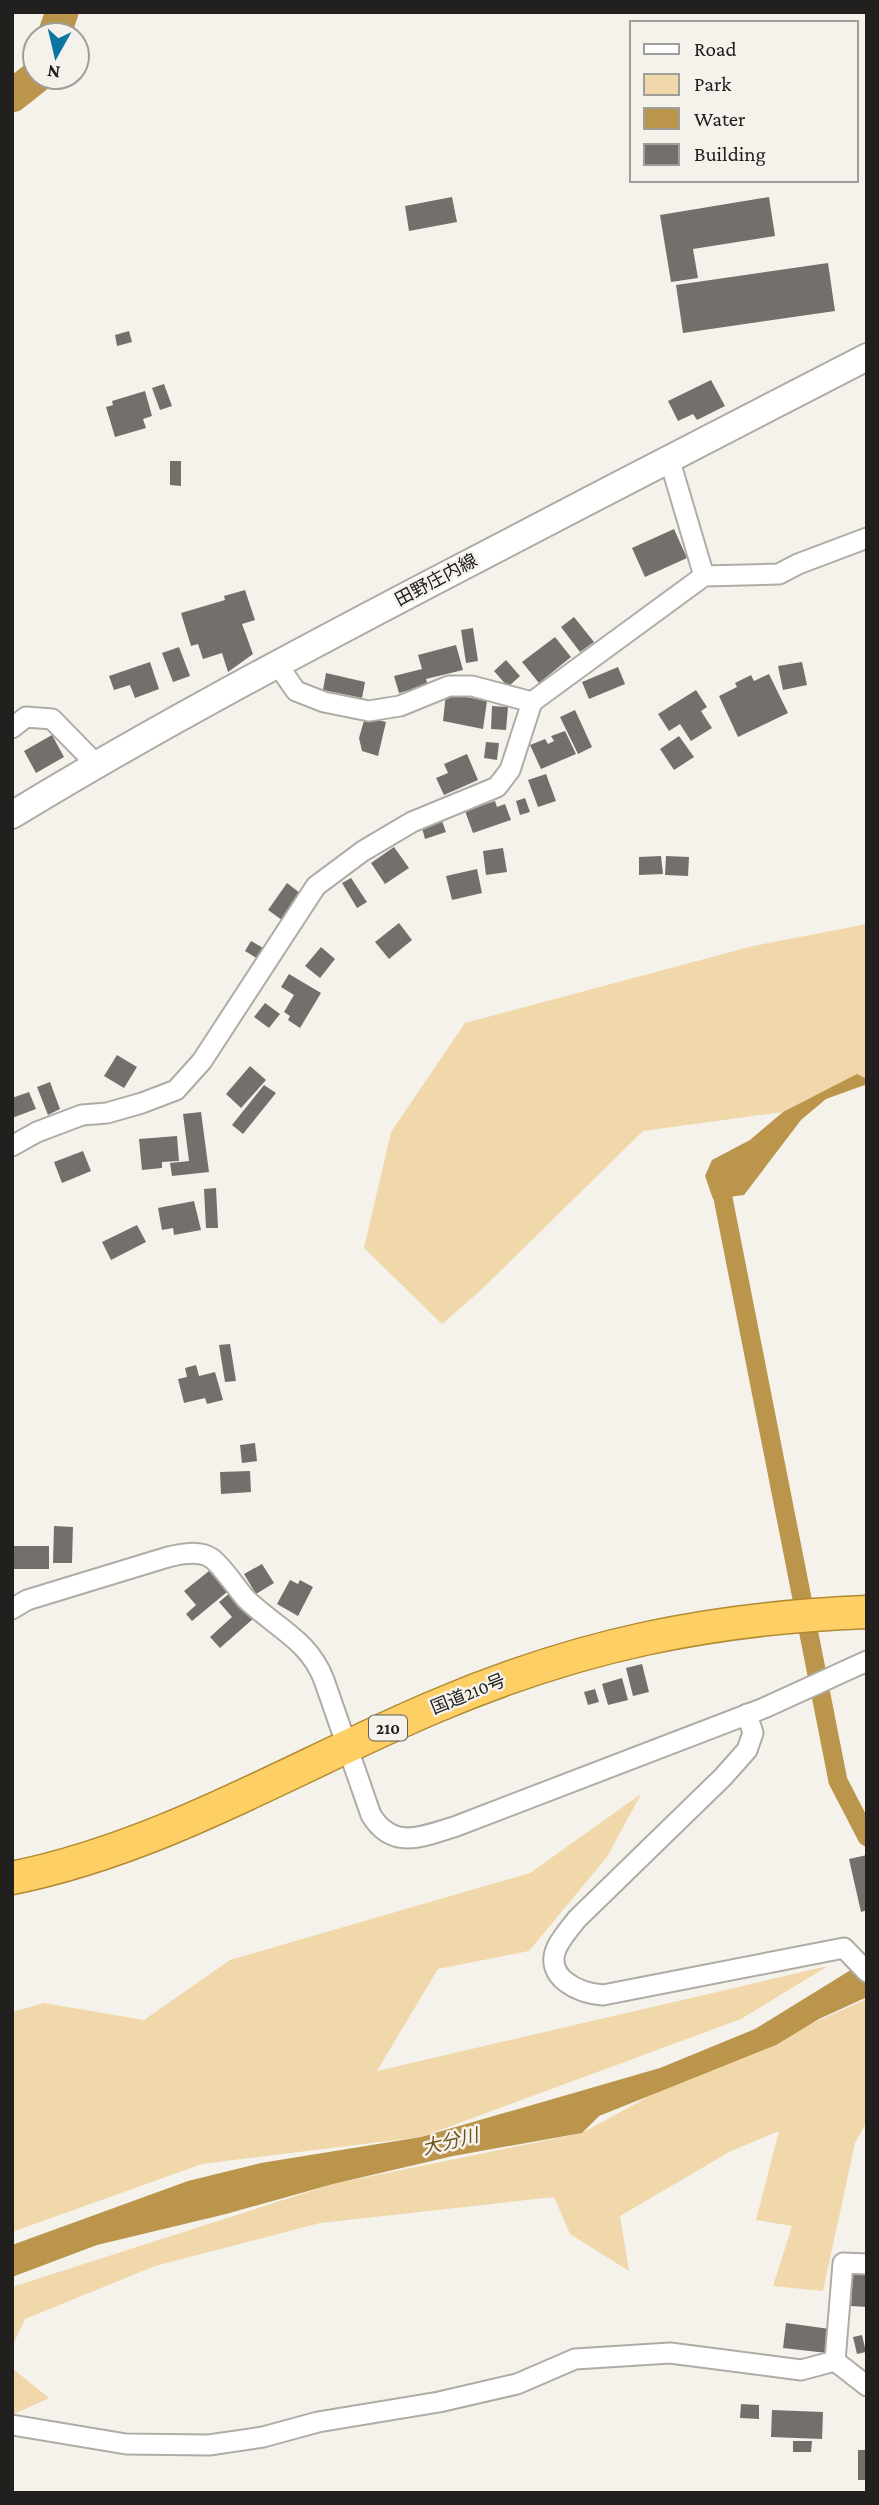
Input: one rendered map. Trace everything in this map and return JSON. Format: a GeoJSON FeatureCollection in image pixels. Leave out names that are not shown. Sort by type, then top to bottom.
{"type":"FeatureCollection","features":[{"type":"Feature","properties":{"kind":"highway","name":"国道210号"},"geometry":{"type":"LineString","coordinates":[[12,1878],[87,1859],[140,1841],[464,1695],[556,1661],[678,1630],[776,1617],[867,1612]]}},
{"type":"Feature","properties":{"kind":"main road","name":"田野庄内線"},"geometry":{"type":"LineString","coordinates":[[12,816],[96,764],[277,664],[867,357]]}},
{"type":"Feature","properties":{"kind":"street"},"geometry":{"type":"LineString","coordinates":[[669,458],[704,576]]}},
{"type":"Feature","properties":{"kind":"street"},"geometry":{"type":"LineString","coordinates":[[12,1146],[37,1132],[82,1115],[107,1113],[176,1090],[202,1061],[316,886],[363,851],[412,822],[496,787],[510,770],[531,702],[704,576],[779,574],[867,538]]}},
{"type":"Feature","properties":{"kind":"street"},"geometry":{"type":"LineString","coordinates":[[277,664],[296,691],[324,702],[369,711],[400,706],[449,686],[472,686],[531,702]]}},
{"type":"Feature","properties":{"kind":"street"},"geometry":{"type":"LineString","coordinates":[[12,728],[26,717],[52,719],[96,764]]}},
{"type":"Feature","properties":{"kind":"street"},"geometry":{"type":"LineString","coordinates":[[12,1609],[27,1600],[168,1557],[187,1553],[210,1557],[247,1599],[304,1645],[315,1660],[371,1815],[377,1825],[399,1838],[416,1839],[454,1827],[747,1714],[867,1661]]}},
{"type":"Feature","properties":{"kind":"street"},"geometry":{"type":"LineString","coordinates":[[747,1714],[753,1733],[747,1750],[723,1777],[577,1919],[558,1944],[554,1964],[570,1986],[591,1994],[603,1995],[844,1948],[867,1972]]}},
{"type":"Feature","properties":{"kind":"street"},"geometry":{"type":"LineString","coordinates":[[835,2361],[843,2263],[867,2264]]}},
{"type":"Feature","properties":{"kind":"street"},"geometry":{"type":"LineString","coordinates":[[12,2425],[126,2444],[208,2445],[263,2437],[318,2422],[439,2402],[517,2385],[575,2359],[670,2353],[801,2370],[835,2361]]}},
{"type":"Feature","properties":{"kind":"street"},"geometry":{"type":"LineString","coordinates":[[835,2361],[867,2386]]}},
{"type":"Feature","properties":{"kind":"green space"},"geometry":{"type":"Polygon","coordinates":[[[867,924],[867,1085],[783,1112],[643,1131],[481,1290],[442,1324],[364,1248],[391,1132],[465,1023],[753,946],[867,924]]]}},
{"type":"Feature","properties":{"kind":"green space"},"geometry":{"type":"Polygon","coordinates":[[[641,1794],[607,1857],[529,1951],[438,1969],[377,2071],[828,1966],[741,2019],[421,2137],[202,2164],[12,2232],[12,2012],[44,2003],[144,2020],[230,1960],[530,1873],[641,1794]]]}},
{"type":"Feature","properties":{"kind":"green space"},"geometry":{"type":"Polygon","coordinates":[[[867,1999],[867,2121],[855,2143],[823,2291],[773,2286],[792,2226],[756,2220],[779,2131],[731,2151],[620,2216],[629,2271],[570,2234],[554,2197],[320,2223],[155,2266],[25,2319],[12,2347],[12,2287],[333,2184],[582,2133],[655,2093],[867,1999]]]}},
{"type":"Feature","properties":{"kind":"green space"},"geometry":{"type":"Polygon","coordinates":[[[12,2368],[49,2398],[12,2415],[12,2368]]]}},
{"type":"Feature","properties":{"kind":"water"},"geometry":{"type":"Polygon","coordinates":[[[857,1074],[867,1079],[867,1084],[826,1099],[801,1120],[744,1195],[713,1199],[705,1176],[712,1160],[750,1140],[783,1112],[857,1074]]]}},
{"type":"Feature","properties":{"kind":"water","name":"大分川"},"geometry":{"type":"Polygon","coordinates":[[[867,1960],[867,1997],[819,2019],[776,2045],[599,2116],[582,2133],[453,2156],[333,2184],[226,2214],[97,2245],[12,2277],[12,2245],[188,2181],[261,2163],[421,2137],[660,2068],[755,2029],[867,1960]]]}},
{"type":"Feature","properties":{"kind":"building"},"geometry":{"type":"Polygon","coordinates":[[[452,197],[457,222],[409,231],[405,206],[452,197]]]}},
{"type":"Feature","properties":{"kind":"building"},"geometry":{"type":"Polygon","coordinates":[[[769,197],[775,236],[693,249],[698,278],[671,282],[660,215],[769,197]]]}},
{"type":"Feature","properties":{"kind":"building"},"geometry":{"type":"Polygon","coordinates":[[[828,263],[835,311],[683,333],[676,285],[828,263]]]}},
{"type":"Feature","properties":{"kind":"building"},"geometry":{"type":"Polygon","coordinates":[[[129,331],[132,342],[117,346],[115,335],[129,331]]]}},
{"type":"Feature","properties":{"kind":"building"},"geometry":{"type":"Polygon","coordinates":[[[711,380],[725,406],[697,420],[693,414],[678,421],[668,401],[711,380]]]}},
{"type":"Feature","properties":{"kind":"building"},"geometry":{"type":"Polygon","coordinates":[[[164,384],[172,406],[160,410],[152,388],[164,384]]]}},
{"type":"Feature","properties":{"kind":"building"},"geometry":{"type":"Polygon","coordinates":[[[145,391],[152,416],[143,419],[146,428],[115,437],[106,407],[113,405],[112,401],[145,391]]]}},
{"type":"Feature","properties":{"kind":"building"},"geometry":{"type":"Polygon","coordinates":[[[170,461],[181,461],[181,486],[170,485],[170,461]]]}},
{"type":"Feature","properties":{"kind":"building"},"geometry":{"type":"Polygon","coordinates":[[[674,529],[687,558],[645,577],[632,548],[674,529]]]}},
{"type":"Feature","properties":{"kind":"building"},"geometry":{"type":"Polygon","coordinates":[[[245,590],[255,620],[242,624],[253,654],[228,672],[222,653],[203,659],[198,644],[191,646],[181,613],[225,600],[224,596],[245,590]]]}},
{"type":"Feature","properties":{"kind":"building"},"geometry":{"type":"Polygon","coordinates":[[[574,617],[594,642],[580,652],[561,627],[574,617]]]}},
{"type":"Feature","properties":{"kind":"building"},"geometry":{"type":"Polygon","coordinates":[[[473,628],[478,661],[466,663],[461,630],[473,628]]]}},
{"type":"Feature","properties":{"kind":"building"},"geometry":{"type":"Polygon","coordinates":[[[555,637],[571,657],[539,683],[522,662],[555,637]]]}},
{"type":"Feature","properties":{"kind":"building"},"geometry":{"type":"Polygon","coordinates":[[[456,645],[463,670],[426,679],[428,685],[399,693],[394,676],[422,669],[418,655],[456,645]]]}},
{"type":"Feature","properties":{"kind":"building"},"geometry":{"type":"Polygon","coordinates":[[[179,647],[190,676],[173,682],[162,653],[179,647]]]}},
{"type":"Feature","properties":{"kind":"building"},"geometry":{"type":"Polygon","coordinates":[[[506,660],[520,676],[508,687],[494,671],[506,660]]]}},
{"type":"Feature","properties":{"kind":"building"},"geometry":{"type":"Polygon","coordinates":[[[150,662],[159,689],[135,698],[130,685],[114,690],[109,676],[150,662]]]}},
{"type":"Feature","properties":{"kind":"building"},"geometry":{"type":"Polygon","coordinates":[[[802,662],[807,685],[783,690],[778,666],[802,662]]]}},
{"type":"Feature","properties":{"kind":"building"},"geometry":{"type":"Polygon","coordinates":[[[618,667],[625,684],[589,699],[582,682],[618,667]]]}},
{"type":"Feature","properties":{"kind":"building"},"geometry":{"type":"Polygon","coordinates":[[[326,673],[365,682],[362,698],[323,690],[326,673]]]}},
{"type":"Feature","properties":{"kind":"building"},"geometry":{"type":"Polygon","coordinates":[[[769,674],[788,713],[738,737],[719,696],[737,687],[735,683],[751,675],[754,681],[769,674]]]}},
{"type":"Feature","properties":{"kind":"building"},"geometry":{"type":"Polygon","coordinates":[[[696,690],[707,707],[701,711],[712,728],[691,741],[680,724],[669,731],[658,714],[696,690]]]}},
{"type":"Feature","properties":{"kind":"building"},"geometry":{"type":"Polygon","coordinates":[[[446,693],[487,701],[483,729],[443,721],[446,693]]]}},
{"type":"Feature","properties":{"kind":"building"},"geometry":{"type":"Polygon","coordinates":[[[492,706],[508,707],[506,730],[491,729],[492,706]]]}},
{"type":"Feature","properties":{"kind":"building"},"geometry":{"type":"Polygon","coordinates":[[[575,710],[592,747],[578,754],[560,717],[575,710]]]}},
{"type":"Feature","properties":{"kind":"building"},"geometry":{"type":"Polygon","coordinates":[[[365,717],[386,722],[378,756],[362,751],[359,738],[365,717]]]}},
{"type":"Feature","properties":{"kind":"building"},"geometry":{"type":"Polygon","coordinates":[[[565,731],[576,754],[541,769],[530,745],[545,739],[548,744],[554,741],[551,736],[565,731]]]}},
{"type":"Feature","properties":{"kind":"building"},"geometry":{"type":"Polygon","coordinates":[[[52,735],[64,757],[36,773],[24,751],[52,735]]]}},
{"type":"Feature","properties":{"kind":"building"},"geometry":{"type":"Polygon","coordinates":[[[679,736],[694,757],[674,770],[660,749],[679,736]]]}},
{"type":"Feature","properties":{"kind":"building"},"geometry":{"type":"Polygon","coordinates":[[[486,742],[499,743],[497,760],[484,758],[486,742]]]}},
{"type":"Feature","properties":{"kind":"building"},"geometry":{"type":"Polygon","coordinates":[[[467,754],[478,780],[444,795],[436,778],[448,773],[444,764],[467,754]]]}},
{"type":"Feature","properties":{"kind":"building"},"geometry":{"type":"Polygon","coordinates":[[[546,774],[556,801],[538,807],[528,780],[546,774]]]}},
{"type":"Feature","properties":{"kind":"building"},"geometry":{"type":"Polygon","coordinates":[[[525,798],[530,812],[520,815],[516,801],[525,798]]]}},
{"type":"Feature","properties":{"kind":"building"},"geometry":{"type":"Polygon","coordinates":[[[495,801],[497,807],[505,804],[511,820],[473,833],[465,811],[495,801]]]}},
{"type":"Feature","properties":{"kind":"building"},"geometry":{"type":"Polygon","coordinates":[[[442,821],[446,832],[425,839],[422,828],[442,821]]]}},
{"type":"Feature","properties":{"kind":"building"},"geometry":{"type":"Polygon","coordinates":[[[394,847],[409,868],[385,884],[371,863],[394,847]]]}},
{"type":"Feature","properties":{"kind":"building"},"geometry":{"type":"Polygon","coordinates":[[[503,848],[507,872],[486,875],[483,851],[503,848]]]}},
{"type":"Feature","properties":{"kind":"building"},"geometry":{"type":"Polygon","coordinates":[[[661,856],[663,874],[639,875],[639,857],[661,856]]]}},
{"type":"Feature","properties":{"kind":"building"},"geometry":{"type":"Polygon","coordinates":[[[666,856],[689,857],[688,876],[665,875],[666,856]]]}},
{"type":"Feature","properties":{"kind":"building"},"geometry":{"type":"Polygon","coordinates":[[[477,869],[482,893],[452,900],[446,876],[477,869]]]}},
{"type":"Feature","properties":{"kind":"building"},"geometry":{"type":"Polygon","coordinates":[[[351,878],[367,902],[357,908],[342,883],[351,878]]]}},
{"type":"Feature","properties":{"kind":"building"},"geometry":{"type":"Polygon","coordinates":[[[287,883],[300,893],[282,920],[268,910],[287,883]]]}},
{"type":"Feature","properties":{"kind":"building"},"geometry":{"type":"Polygon","coordinates":[[[399,923],[412,940],[389,959],[375,942],[399,923]]]}},
{"type":"Feature","properties":{"kind":"building"},"geometry":{"type":"Polygon","coordinates":[[[251,941],[265,949],[258,959],[245,951],[251,941]]]}},
{"type":"Feature","properties":{"kind":"building"},"geometry":{"type":"Polygon","coordinates":[[[321,947],[335,959],[320,978],[305,966],[321,947]]]}},
{"type":"Feature","properties":{"kind":"building"},"geometry":{"type":"Polygon","coordinates":[[[289,974],[321,993],[300,1028],[288,1020],[290,1016],[284,1012],[294,995],[281,987],[289,974]]]}},
{"type":"Feature","properties":{"kind":"building"},"geometry":{"type":"Polygon","coordinates":[[[265,1003],[280,1014],[269,1028],[254,1017],[265,1003]]]}},
{"type":"Feature","properties":{"kind":"building"},"geometry":{"type":"Polygon","coordinates":[[[117,1055],[137,1067],[124,1088],[104,1076],[117,1055]]]}},
{"type":"Feature","properties":{"kind":"building"},"geometry":{"type":"Polygon","coordinates":[[[250,1066],[266,1080],[241,1108],[226,1094],[250,1066]]]}},
{"type":"Feature","properties":{"kind":"building"},"geometry":{"type":"Polygon","coordinates":[[[50,1082],[60,1109],[48,1115],[37,1087],[50,1082]]]}},
{"type":"Feature","properties":{"kind":"building"},"geometry":{"type":"Polygon","coordinates":[[[264,1085],[276,1093],[243,1134],[232,1125],[264,1085]]]}},
{"type":"Feature","properties":{"kind":"building"},"geometry":{"type":"Polygon","coordinates":[[[29,1092],[36,1109],[12,1118],[12,1098],[29,1092]]]}},
{"type":"Feature","properties":{"kind":"building"},"geometry":{"type":"Polygon","coordinates":[[[201,1112],[209,1172],[172,1176],[170,1163],[189,1161],[183,1114],[201,1112]]]}},
{"type":"Feature","properties":{"kind":"building"},"geometry":{"type":"Polygon","coordinates":[[[177,1136],[179,1161],[162,1162],[162,1168],[142,1170],[139,1139],[177,1136]]]}},
{"type":"Feature","properties":{"kind":"building"},"geometry":{"type":"Polygon","coordinates":[[[83,1151],[91,1171],[62,1183],[54,1162],[83,1151]]]}},
{"type":"Feature","properties":{"kind":"building"},"geometry":{"type":"Polygon","coordinates":[[[216,1188],[218,1228],[206,1228],[204,1189],[216,1188]]]}},
{"type":"Feature","properties":{"kind":"building"},"geometry":{"type":"Polygon","coordinates":[[[194,1201],[201,1230],[174,1235],[173,1228],[162,1230],[158,1208],[194,1201]]]}},
{"type":"Feature","properties":{"kind":"building"},"geometry":{"type":"Polygon","coordinates":[[[137,1225],[146,1242],[111,1260],[102,1242],[137,1225]]]}},
{"type":"Feature","properties":{"kind":"building"},"geometry":{"type":"Polygon","coordinates":[[[230,1344],[236,1381],[225,1382],[219,1345],[230,1344]]]}},
{"type":"Feature","properties":{"kind":"building"},"geometry":{"type":"Polygon","coordinates":[[[196,1365],[199,1376],[215,1372],[223,1400],[207,1404],[205,1398],[184,1403],[178,1379],[187,1377],[185,1368],[196,1365]]]}},
{"type":"Feature","properties":{"kind":"building"},"geometry":{"type":"Polygon","coordinates":[[[255,1443],[257,1461],[242,1463],[240,1445],[255,1443]]]}},
{"type":"Feature","properties":{"kind":"building"},"geometry":{"type":"Polygon","coordinates":[[[250,1471],[251,1492],[221,1494],[220,1472],[250,1471]]]}},
{"type":"Feature","properties":{"kind":"building"},"geometry":{"type":"Polygon","coordinates":[[[54,1526],[73,1527],[72,1563],[53,1563],[54,1526]]]}},
{"type":"Feature","properties":{"kind":"building"},"geometry":{"type":"Polygon","coordinates":[[[12,1546],[49,1546],[49,1569],[12,1569],[12,1546]]]}},
{"type":"Feature","properties":{"kind":"building"},"geometry":{"type":"Polygon","coordinates":[[[262,1564],[274,1583],[256,1594],[244,1574],[262,1564]]]}},
{"type":"Feature","properties":{"kind":"building"},"geometry":{"type":"Polygon","coordinates":[[[209,1571],[227,1592],[192,1621],[186,1614],[196,1605],[184,1591],[209,1571]]]}},
{"type":"Feature","properties":{"kind":"building"},"geometry":{"type":"Polygon","coordinates":[[[290,1580],[298,1584],[300,1580],[313,1587],[298,1616],[277,1604],[290,1580]]]}},
{"type":"Feature","properties":{"kind":"building"},"geometry":{"type":"Polygon","coordinates":[[[231,1592],[254,1618],[220,1648],[210,1637],[232,1617],[219,1602],[231,1592]]]}},
{"type":"Feature","properties":{"kind":"building"},"geometry":{"type":"Polygon","coordinates":[[[642,1664],[649,1692],[633,1696],[626,1668],[642,1664]]]}},
{"type":"Feature","properties":{"kind":"building"},"geometry":{"type":"Polygon","coordinates":[[[622,1678],[628,1700],[608,1705],[602,1684],[622,1678]]]}},
{"type":"Feature","properties":{"kind":"building"},"geometry":{"type":"Polygon","coordinates":[[[595,1689],[599,1702],[588,1705],[584,1692],[595,1689]]]}},
{"type":"Feature","properties":{"kind":"building"},"geometry":{"type":"Polygon","coordinates":[[[867,1855],[867,1910],[861,1912],[849,1859],[867,1855]]]}},
{"type":"Feature","properties":{"kind":"building"},"geometry":{"type":"Polygon","coordinates":[[[853,2271],[867,2272],[867,2307],[851,2306],[853,2271]]]}},
{"type":"Feature","properties":{"kind":"building"},"geometry":{"type":"Polygon","coordinates":[[[786,2323],[830,2329],[827,2353],[783,2348],[786,2323]]]}},
{"type":"Feature","properties":{"kind":"building"},"geometry":{"type":"Polygon","coordinates":[[[862,2335],[866,2352],[857,2354],[853,2337],[862,2335]]]}},
{"type":"Feature","properties":{"kind":"building"},"geometry":{"type":"Polygon","coordinates":[[[741,2404],[759,2405],[759,2419],[740,2418],[741,2404]]]}},
{"type":"Feature","properties":{"kind":"building"},"geometry":{"type":"Polygon","coordinates":[[[772,2410],[823,2412],[822,2439],[771,2437],[772,2410]]]}},
{"type":"Feature","properties":{"kind":"building"},"geometry":{"type":"Polygon","coordinates":[[[793,2441],[812,2441],[811,2452],[793,2452],[793,2441]]]}},
{"type":"Feature","properties":{"kind":"building"},"geometry":{"type":"Polygon","coordinates":[[[858,2450],[867,2450],[867,2480],[858,2480],[858,2450]]]}},
{"type":"Feature","properties":{"kind":"waterway"},"geometry":{"type":"LineString","coordinates":[[59,21],[62,12]]}},
{"type":"Feature","properties":{"kind":"waterway"},"geometry":{"type":"LineString","coordinates":[[12,96],[21,89]]}},
{"type":"Feature","properties":{"kind":"waterway"},"geometry":{"type":"LineString","coordinates":[[723,1198],[838,1781],[867,1837]]}}]}
